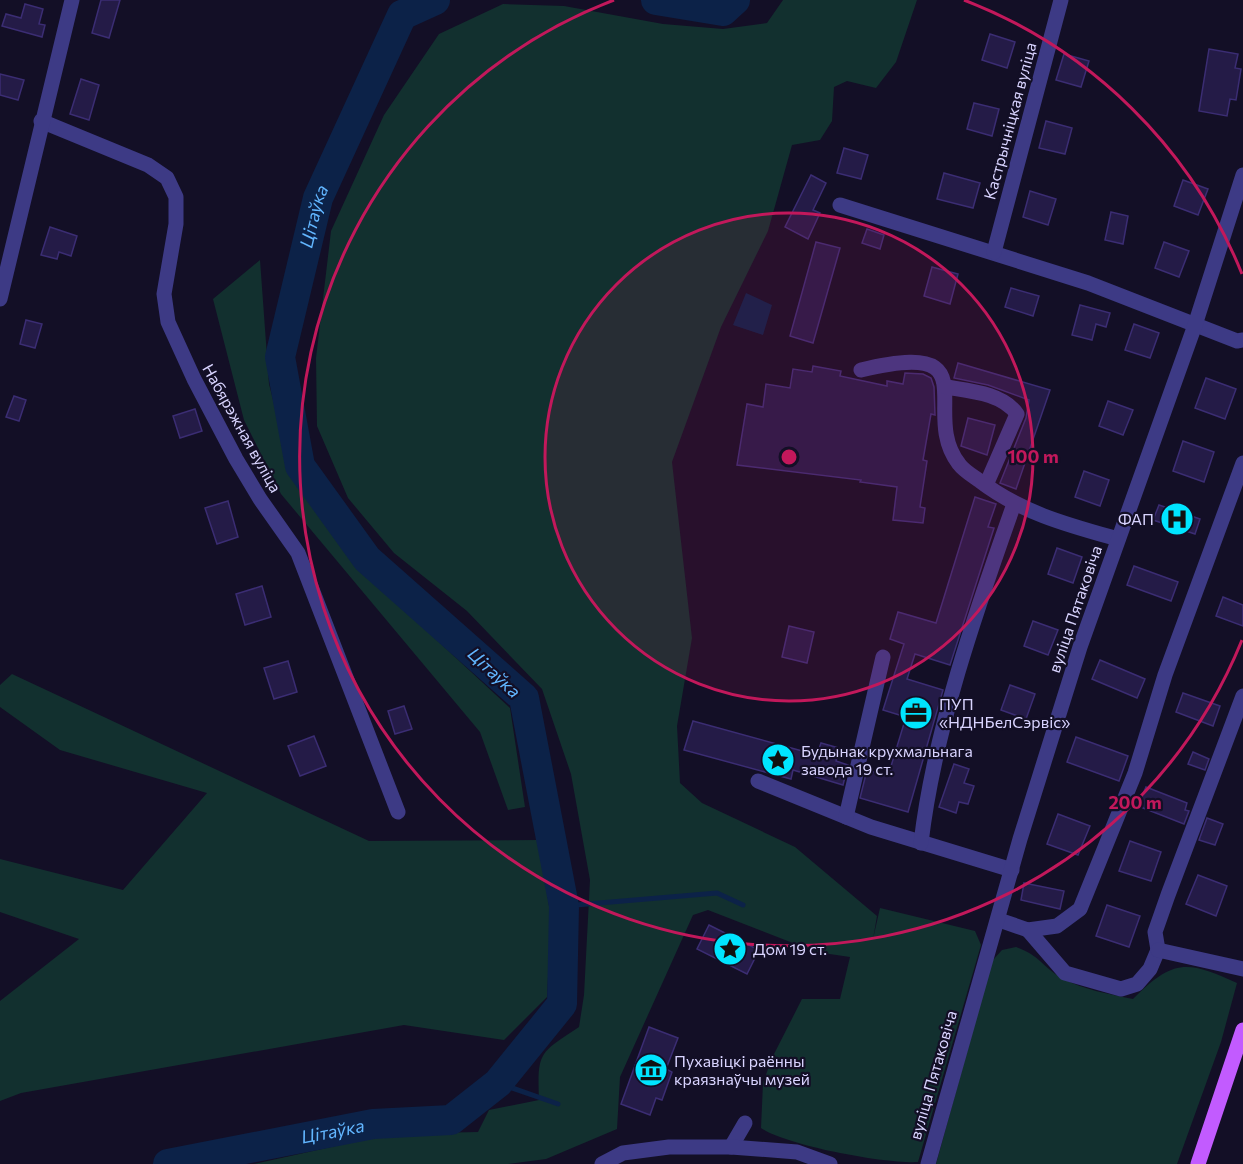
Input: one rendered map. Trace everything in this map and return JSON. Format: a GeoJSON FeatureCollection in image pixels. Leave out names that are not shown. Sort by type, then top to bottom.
{"type":"FeatureCollection","features":[{"type":"Feature","properties":{"kind":"main road"},"geometry":{"type":"LineString","coordinates":[[1198,1164],[1243,1030]]}},
{"type":"Feature","properties":{"kind":"street"},"geometry":{"type":"LineString","coordinates":[[0,299],[41,121],[72,0]]}},
{"type":"Feature","properties":{"kind":"street","name":"Кастрычніцкая вуліца"},"geometry":{"type":"LineString","coordinates":[[994,252],[1061,0]]}},
{"type":"Feature","properties":{"kind":"street","name":"Набярэжная вуліца"},"geometry":{"type":"LineString","coordinates":[[41,121],[148,165],[167,178],[176,197],[177,224],[164,294],[168,321],[194,380],[236,459],[260,499],[298,553],[398,812]]}},
{"type":"Feature","properties":{"kind":"street","name":"вуліца Пятаковіча"},"geometry":{"type":"LineString","coordinates":[[928,1164],[1012,870],[1080,647],[1195,325],[1243,175]]}},
{"type":"Feature","properties":{"kind":"street"},"geometry":{"type":"LineString","coordinates":[[840,205],[1088,283],[1236,341],[1243,340]]}},
{"type":"Feature","properties":{"kind":"street"},"geometry":{"type":"LineString","coordinates":[[861,370],[897,361],[916,362],[930,367],[942,376],[946,387],[944,426],[949,449],[960,465],[1014,504],[1048,519],[1118,539]]}},
{"type":"Feature","properties":{"kind":"street"},"geometry":{"type":"LineString","coordinates":[[946,387],[985,394],[1012,406],[1017,414],[986,485]]}},
{"type":"Feature","properties":{"kind":"street"},"geometry":{"type":"LineString","coordinates":[[999,920],[1028,930],[1057,926],[1080,909],[1135,772],[1165,675],[1243,463]]}},
{"type":"Feature","properties":{"kind":"street"},"geometry":{"type":"LineString","coordinates":[[921,843],[926,800],[941,736],[1014,504]]}},
{"type":"Feature","properties":{"kind":"street"},"geometry":{"type":"LineString","coordinates":[[846,817],[883,657]]}},
{"type":"Feature","properties":{"kind":"street"},"geometry":{"type":"LineString","coordinates":[[1028,930],[1065,973],[1121,989],[1137,984],[1150,969],[1158,950],[1155,932],[1243,696]]}},
{"type":"Feature","properties":{"kind":"street"},"geometry":{"type":"LineString","coordinates":[[758,781],[846,817],[921,843],[1012,870]]}},
{"type":"Feature","properties":{"kind":"street"},"geometry":{"type":"LineString","coordinates":[[1158,950],[1243,969]]}},
{"type":"Feature","properties":{"kind":"street"},"geometry":{"type":"LineString","coordinates":[[731,1147],[745,1123]]}},
{"type":"Feature","properties":{"kind":"street"},"geometry":{"type":"LineString","coordinates":[[602,1164],[623,1153],[669,1147],[731,1147],[797,1152],[830,1164]]}},
{"type":"Feature","properties":{"kind":"green space"},"geometry":{"type":"Polygon","coordinates":[[[783,0],[917,0],[896,62],[876,88],[847,81],[834,87],[832,121],[820,140],[792,145],[768,231],[721,327],[672,462],[692,638],[677,726],[680,783],[702,803],[795,847],[877,916],[873,939],[880,908],[975,931],[981,945],[918,1162],[885,1160],[838,1152],[793,1141],[761,1128],[763,1083],[772,1058],[802,999],[840,999],[850,957],[816,952],[708,910],[693,915],[620,1077],[617,1129],[546,1159],[508,1164],[254,1164],[390,1134],[478,1132],[489,1110],[539,1100],[540,1062],[556,1042],[579,1027],[584,995],[590,880],[571,774],[542,689],[467,611],[394,553],[348,498],[317,426],[316,358],[331,231],[384,115],[439,34],[503,4],[564,6],[663,24],[723,29],[767,23],[783,0]]]}},
{"type":"Feature","properties":{"kind":"green space"},"geometry":{"type":"Polygon","coordinates":[[[260,260],[269,384],[292,474],[360,569],[510,708],[525,807],[508,810],[480,732],[281,494],[244,420],[213,299],[260,260]]]}},
{"type":"Feature","properties":{"kind":"green space"},"geometry":{"type":"Polygon","coordinates":[[[12,674],[369,841],[539,840],[551,919],[547,997],[504,1040],[404,1025],[21,1093],[0,1101],[0,1001],[79,939],[0,912],[0,859],[123,890],[207,793],[60,750],[0,707],[0,685],[12,674]]]}},
{"type":"Feature","properties":{"kind":"green space"},"geometry":{"type":"Polygon","coordinates":[[[1016,947],[1031,954],[1055,974],[1079,986],[1133,999],[1159,976],[1181,967],[1205,970],[1237,983],[1221,1042],[1177,1164],[936,1164],[992,961],[1002,950],[1016,947]]]}},
{"type":"Feature","properties":{"kind":"water"},"geometry":{"type":"Polygon","coordinates":[[[746,293],[772,305],[763,335],[733,325],[746,293]]]}},
{"type":"Feature","properties":{"kind":"building"},"geometry":{"type":"Polygon","coordinates":[[[101,0],[120,0],[109,38],[92,33],[101,0]]]}},
{"type":"Feature","properties":{"kind":"building"},"geometry":{"type":"Polygon","coordinates":[[[25,4],[43,9],[39,24],[45,25],[42,37],[2,26],[6,14],[21,18],[25,4]]]}},
{"type":"Feature","properties":{"kind":"building"},"geometry":{"type":"Polygon","coordinates":[[[990,34],[1015,42],[1007,68],[982,60],[990,34]]]}},
{"type":"Feature","properties":{"kind":"building"},"geometry":{"type":"Polygon","coordinates":[[[1209,49],[1238,54],[1235,68],[1241,69],[1236,100],[1230,99],[1227,116],[1199,111],[1209,49]]]}},
{"type":"Feature","properties":{"kind":"building"},"geometry":{"type":"Polygon","coordinates":[[[1064,54],[1089,61],[1081,87],[1056,80],[1064,54]]]}},
{"type":"Feature","properties":{"kind":"building"},"geometry":{"type":"Polygon","coordinates":[[[0,74],[24,80],[18,100],[0,95],[0,74]]]}},
{"type":"Feature","properties":{"kind":"building"},"geometry":{"type":"Polygon","coordinates":[[[81,79],[99,85],[89,120],[70,114],[81,79]]]}},
{"type":"Feature","properties":{"kind":"building"},"geometry":{"type":"Polygon","coordinates":[[[974,103],[999,109],[992,136],[967,129],[974,103]]]}},
{"type":"Feature","properties":{"kind":"building"},"geometry":{"type":"Polygon","coordinates":[[[1046,121],[1072,128],[1065,154],[1039,148],[1046,121]]]}},
{"type":"Feature","properties":{"kind":"building"},"geometry":{"type":"Polygon","coordinates":[[[844,148],[868,155],[861,179],[837,173],[844,148]]]}},
{"type":"Feature","properties":{"kind":"building"},"geometry":{"type":"Polygon","coordinates":[[[944,173],[980,183],[973,208],[937,199],[944,173]]]}},
{"type":"Feature","properties":{"kind":"building"},"geometry":{"type":"Polygon","coordinates":[[[811,175],[826,183],[813,210],[820,213],[808,239],[785,227],[811,175]]]}},
{"type":"Feature","properties":{"kind":"building"},"geometry":{"type":"Polygon","coordinates":[[[1183,180],[1208,189],[1198,215],[1174,206],[1183,180]]]}},
{"type":"Feature","properties":{"kind":"building"},"geometry":{"type":"Polygon","coordinates":[[[1030,191],[1056,199],[1048,225],[1023,217],[1030,191]]]}},
{"type":"Feature","properties":{"kind":"building"},"geometry":{"type":"Polygon","coordinates":[[[1111,212],[1128,216],[1123,244],[1105,240],[1111,212]]]}},
{"type":"Feature","properties":{"kind":"building"},"geometry":{"type":"Polygon","coordinates":[[[50,227],[77,236],[71,256],[59,252],[57,259],[41,255],[50,227]]]}},
{"type":"Feature","properties":{"kind":"building"},"geometry":{"type":"Polygon","coordinates":[[[867,229],[884,235],[880,249],[862,243],[867,229]]]}},
{"type":"Feature","properties":{"kind":"building"},"geometry":{"type":"Polygon","coordinates":[[[816,242],[840,248],[813,343],[790,336],[816,242]]]}},
{"type":"Feature","properties":{"kind":"building"},"geometry":{"type":"Polygon","coordinates":[[[1164,242],[1189,251],[1179,277],[1155,268],[1164,242]]]}},
{"type":"Feature","properties":{"kind":"building"},"geometry":{"type":"Polygon","coordinates":[[[932,267],[958,274],[950,304],[924,296],[932,267]]]}},
{"type":"Feature","properties":{"kind":"building"},"geometry":{"type":"Polygon","coordinates":[[[1011,288],[1039,296],[1033,316],[1005,307],[1011,288]]]}},
{"type":"Feature","properties":{"kind":"building"},"geometry":{"type":"Polygon","coordinates":[[[1080,305],[1110,313],[1106,327],[1096,324],[1092,340],[1072,335],[1080,305]]]}},
{"type":"Feature","properties":{"kind":"building"},"geometry":{"type":"Polygon","coordinates":[[[26,320],[42,324],[35,348],[20,344],[26,320]]]}},
{"type":"Feature","properties":{"kind":"building"},"geometry":{"type":"Polygon","coordinates":[[[1134,324],[1159,333],[1150,358],[1125,350],[1134,324]]]}},
{"type":"Feature","properties":{"kind":"building"},"geometry":{"type":"Polygon","coordinates":[[[958,363],[1050,390],[1016,489],[1000,483],[1026,418],[1029,400],[988,385],[954,378],[958,363]]]}},
{"type":"Feature","properties":{"kind":"building"},"geometry":{"type":"Polygon","coordinates":[[[813,366],[841,371],[840,376],[887,386],[887,381],[903,384],[905,373],[923,374],[931,378],[934,387],[935,415],[931,414],[923,460],[927,461],[920,507],[925,508],[923,523],[893,520],[897,487],[860,482],[861,480],[737,465],[747,404],[763,407],[766,384],[790,388],[793,369],[812,372],[813,366]]]}},
{"type":"Feature","properties":{"kind":"building"},"geometry":{"type":"Polygon","coordinates":[[[1206,378],[1236,389],[1225,419],[1195,408],[1206,378]]]}},
{"type":"Feature","properties":{"kind":"building"},"geometry":{"type":"Polygon","coordinates":[[[14,396],[26,400],[19,421],[6,417],[14,396]]]}},
{"type":"Feature","properties":{"kind":"building"},"geometry":{"type":"Polygon","coordinates":[[[1108,401],[1133,410],[1123,435],[1099,426],[1108,401]]]}},
{"type":"Feature","properties":{"kind":"building"},"geometry":{"type":"Polygon","coordinates":[[[195,409],[202,431],[180,438],[173,416],[195,409]]]}},
{"type":"Feature","properties":{"kind":"building"},"geometry":{"type":"Polygon","coordinates":[[[968,418],[995,425],[987,455],[961,446],[968,418]]]}},
{"type":"Feature","properties":{"kind":"building"},"geometry":{"type":"Polygon","coordinates":[[[1183,441],[1214,452],[1204,482],[1173,471],[1183,441]]]}},
{"type":"Feature","properties":{"kind":"building"},"geometry":{"type":"Polygon","coordinates":[[[1084,471],[1109,480],[1100,506],[1075,497],[1084,471]]]}},
{"type":"Feature","properties":{"kind":"building"},"geometry":{"type":"Polygon","coordinates":[[[975,497],[996,504],[988,527],[994,528],[950,665],[915,654],[907,679],[943,690],[908,812],[860,798],[867,770],[888,776],[906,717],[883,710],[904,644],[890,639],[898,612],[936,623],[975,497]]]}},
{"type":"Feature","properties":{"kind":"building"},"geometry":{"type":"Polygon","coordinates":[[[228,501],[238,537],[217,544],[205,508],[228,501]]]}},
{"type":"Feature","properties":{"kind":"building","name":"ФАП"},"geometry":{"type":"Polygon","coordinates":[[[1159,505],[1200,519],[1195,534],[1153,520],[1159,505]]]}},
{"type":"Feature","properties":{"kind":"building"},"geometry":{"type":"Polygon","coordinates":[[[1057,548],[1082,557],[1073,583],[1048,574],[1057,548]]]}},
{"type":"Feature","properties":{"kind":"building"},"geometry":{"type":"Polygon","coordinates":[[[1134,566],[1178,582],[1171,601],[1127,585],[1134,566]]]}},
{"type":"Feature","properties":{"kind":"building"},"geometry":{"type":"Polygon","coordinates":[[[262,586],[271,617],[245,625],[236,594],[262,586]]]}},
{"type":"Feature","properties":{"kind":"building"},"geometry":{"type":"Polygon","coordinates":[[[1223,597],[1243,605],[1243,626],[1216,616],[1223,597]]]}},
{"type":"Feature","properties":{"kind":"building"},"geometry":{"type":"Polygon","coordinates":[[[1033,621],[1058,630],[1048,655],[1024,646],[1033,621]]]}},
{"type":"Feature","properties":{"kind":"building"},"geometry":{"type":"Polygon","coordinates":[[[789,626],[814,632],[807,663],[782,657],[789,626]]]}},
{"type":"Feature","properties":{"kind":"building"},"geometry":{"type":"Polygon","coordinates":[[[1100,660],[1145,679],[1137,698],[1092,679],[1100,660]]]}},
{"type":"Feature","properties":{"kind":"building"},"geometry":{"type":"Polygon","coordinates":[[[288,661],[297,692],[274,699],[264,668],[288,661]]]}},
{"type":"Feature","properties":{"kind":"building"},"geometry":{"type":"Polygon","coordinates":[[[1010,685],[1035,694],[1026,719],[1001,710],[1010,685]]]}},
{"type":"Feature","properties":{"kind":"building"},"geometry":{"type":"Polygon","coordinates":[[[1183,693],[1220,706],[1213,726],[1176,712],[1183,693]]]}},
{"type":"Feature","properties":{"kind":"building"},"geometry":{"type":"Polygon","coordinates":[[[404,706],[412,729],[395,734],[388,711],[404,706]]]}},
{"type":"Feature","properties":{"kind":"building"},"geometry":{"type":"Polygon","coordinates":[[[693,721],[817,755],[821,743],[839,748],[836,761],[848,765],[843,785],[793,770],[791,779],[684,750],[693,721]]]}},
{"type":"Feature","properties":{"kind":"building"},"geometry":{"type":"Polygon","coordinates":[[[314,736],[326,766],[300,776],[288,746],[314,736]]]}},
{"type":"Feature","properties":{"kind":"building"},"geometry":{"type":"Polygon","coordinates":[[[1076,737],[1128,756],[1119,781],[1067,762],[1076,737]]]}},
{"type":"Feature","properties":{"kind":"building"},"geometry":{"type":"Polygon","coordinates":[[[1193,752],[1209,759],[1205,770],[1188,764],[1193,752]]]}},
{"type":"Feature","properties":{"kind":"building"},"geometry":{"type":"Polygon","coordinates":[[[954,764],[969,769],[964,783],[974,786],[968,804],[959,802],[956,813],[939,807],[954,764]]]}},
{"type":"Feature","properties":{"kind":"building"},"geometry":{"type":"Polygon","coordinates":[[[1146,787],[1187,803],[1185,810],[1189,811],[1184,824],[1138,806],[1146,787]]]}},
{"type":"Feature","properties":{"kind":"building"},"geometry":{"type":"Polygon","coordinates":[[[1058,814],[1090,826],[1078,855],[1047,844],[1058,814]]]}},
{"type":"Feature","properties":{"kind":"building"},"geometry":{"type":"Polygon","coordinates":[[[1207,818],[1223,824],[1215,845],[1199,840],[1207,818]]]}},
{"type":"Feature","properties":{"kind":"building"},"geometry":{"type":"Polygon","coordinates":[[[1130,841],[1161,852],[1151,881],[1119,871],[1130,841]]]}},
{"type":"Feature","properties":{"kind":"building"},"geometry":{"type":"Polygon","coordinates":[[[1198,875],[1227,886],[1216,916],[1186,904],[1198,875]]]}},
{"type":"Feature","properties":{"kind":"building"},"geometry":{"type":"Polygon","coordinates":[[[1024,883],[1064,891],[1060,909],[1021,900],[1024,883]]]}},
{"type":"Feature","properties":{"kind":"building"},"geometry":{"type":"Polygon","coordinates":[[[1107,905],[1140,916],[1129,947],[1096,936],[1107,905]]]}},
{"type":"Feature","properties":{"kind":"building"},"geometry":{"type":"Polygon","coordinates":[[[709,925],[759,950],[747,974],[697,949],[709,925]]]}},
{"type":"Feature","properties":{"kind":"building","name":"Пухавіцкі раённы краязнаўчы музей"},"geometry":{"type":"Polygon","coordinates":[[[649,1027],[678,1038],[666,1069],[672,1072],[662,1100],[656,1098],[650,1115],[621,1104],[649,1027]]]}},
{"type":"Feature","properties":{"kind":"waterway","name":"Цітаўка"},"geometry":{"type":"LineString","coordinates":[[168,1164],[373,1124],[451,1120],[498,1083],[562,1004],[564,906],[524,698],[367,559],[300,466],[280,357],[318,198],[402,15],[435,0]]}},
{"type":"Feature","properties":{"kind":"waterway","name":"Цітаўка"},"geometry":{"type":"LineString","coordinates":[[656,0],[723,11],[735,0]]}},
{"type":"Feature","properties":{"kind":"waterway"},"geometry":{"type":"LineString","coordinates":[[564,906],[717,893],[743,905]]}},
{"type":"Feature","properties":{"kind":"waterway"},"geometry":{"type":"LineString","coordinates":[[498,1083],[558,1104]]}},
{"type":"Feature","properties":{"kind":"place","name":"ФАП"},"geometry":{"type":"Point","coordinates":[1177,519]}},
{"type":"Feature","properties":{"kind":"place","name":"ПУП «НДНБелСэрвіс»"},"geometry":{"type":"Point","coordinates":[916,713]}},
{"type":"Feature","properties":{"kind":"place","name":"Будынак крухмальнага завода 19 ст."},"geometry":{"type":"Point","coordinates":[778,760]}},
{"type":"Feature","properties":{"kind":"place","name":"Дом 19 ст."},"geometry":{"type":"Point","coordinates":[730,949]}},
{"type":"Feature","properties":{"kind":"place","name":"Пухавіцкі раённы краязнаўчы музей"},"geometry":{"type":"Point","coordinates":[651,1070]}}]}
